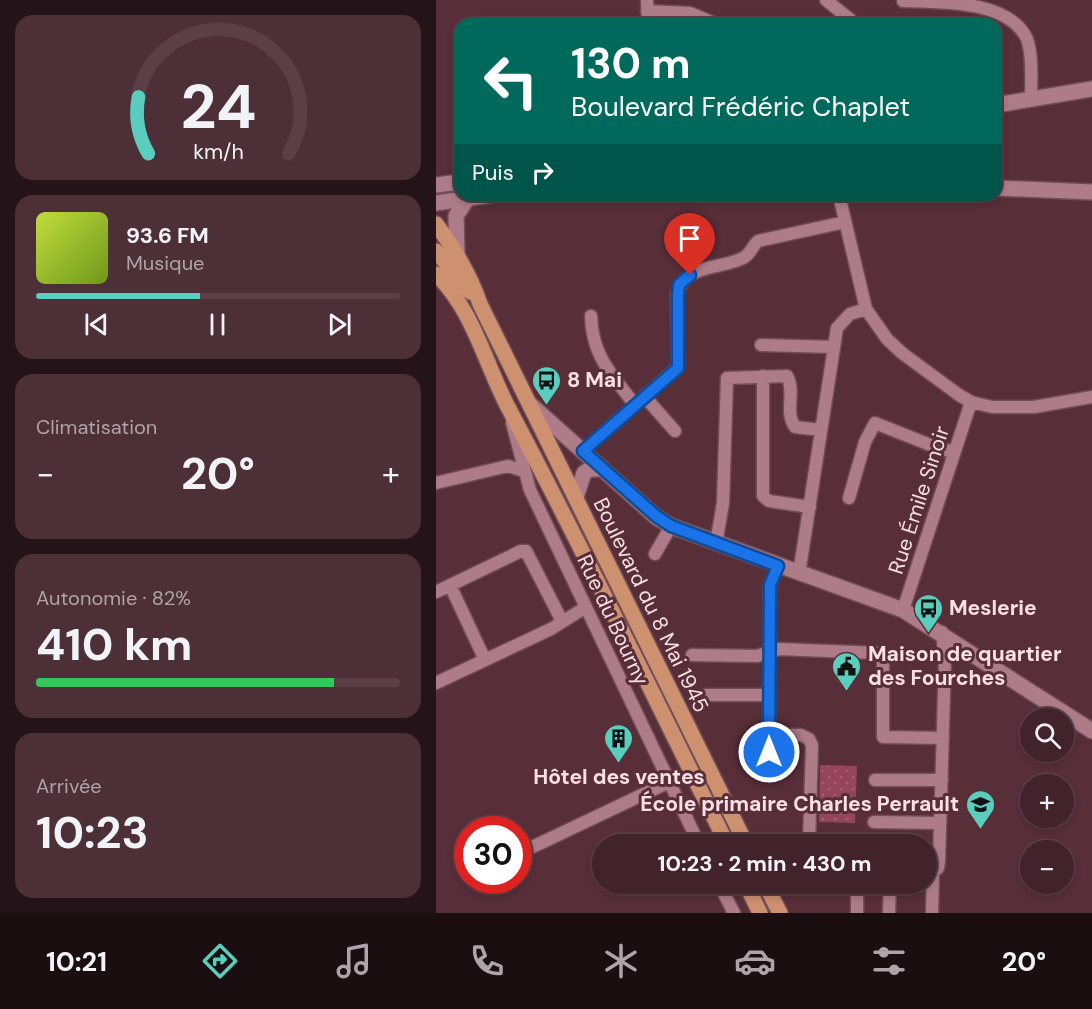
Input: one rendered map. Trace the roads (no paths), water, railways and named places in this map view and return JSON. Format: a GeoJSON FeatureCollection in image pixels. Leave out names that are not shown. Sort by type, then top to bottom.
{"type":"FeatureCollection","features":[{"type":"Feature","properties":{"kind":"main road","name":"Boulevard du 8 Mai 1945"},"geometry":{"type":"LineString","coordinates":[[436,224],[457,253],[741,834]]}},
{"type":"Feature","properties":{"kind":"main road"},"geometry":{"type":"LineString","coordinates":[[436,251],[480,304]]}},
{"type":"Feature","properties":{"kind":"main road","name":"Boulevard du 8 Mai 1945"},"geometry":{"type":"LineString","coordinates":[[436,274],[464,310],[508,407],[548,480],[722,834]]}},
{"type":"Feature","properties":{"kind":"main road"},"geometry":{"type":"LineString","coordinates":[[751,894],[760,913]]}},
{"type":"Feature","properties":{"kind":"main road"},"geometry":{"type":"LineString","coordinates":[[770,894],[780,913]]}},
{"type":"Feature","properties":{"kind":"street"},"geometry":{"type":"LineString","coordinates":[[826,0],[848,18]]}},
{"type":"Feature","properties":{"kind":"street"},"geometry":{"type":"LineString","coordinates":[[903,2],[974,5],[995,10],[1013,20],[1027,39],[1031,100]]}},
{"type":"Feature","properties":{"kind":"street"},"geometry":{"type":"LineString","coordinates":[[647,5],[690,13],[702,18]]}},
{"type":"Feature","properties":{"kind":"street"},"geometry":{"type":"LineString","coordinates":[[1002,104],[1092,89]]}},
{"type":"Feature","properties":{"kind":"street"},"geometry":{"type":"LineString","coordinates":[[436,185],[454,183]]}},
{"type":"Feature","properties":{"kind":"street"},"geometry":{"type":"LineString","coordinates":[[1002,188],[1092,192]]}},
{"type":"Feature","properties":{"kind":"street"},"geometry":{"type":"LineString","coordinates":[[436,203],[454,201]]}},
{"type":"Feature","properties":{"kind":"street"},"geometry":{"type":"LineString","coordinates":[[457,253],[455,223],[466,201]]}},
{"type":"Feature","properties":{"kind":"street"},"geometry":{"type":"LineString","coordinates":[[840,201],[866,309],[887,339],[902,353],[971,402],[1012,409],[1092,397]]}},
{"type":"Feature","properties":{"kind":"street"},"geometry":{"type":"LineString","coordinates":[[583,451],[678,368],[679,285],[690,275],[702,268],[740,260],[749,255],[758,240],[845,222]]}},
{"type":"Feature","properties":{"kind":"street"},"geometry":{"type":"LineString","coordinates":[[799,573],[837,328],[850,314],[866,309]]}},
{"type":"Feature","properties":{"kind":"street"},"geometry":{"type":"LineString","coordinates":[[591,316],[591,335],[600,359],[635,405]]}},
{"type":"Feature","properties":{"kind":"street"},"geometry":{"type":"LineString","coordinates":[[761,345],[833,347]]}},
{"type":"Feature","properties":{"kind":"street"},"geometry":{"type":"LineString","coordinates":[[763,376],[763,496],[769,501],[810,507]]}},
{"type":"Feature","properties":{"kind":"street"},"geometry":{"type":"LineString","coordinates":[[716,544],[723,502],[725,384],[727,378],[787,376],[791,382],[790,420],[795,427],[821,430]]}},
{"type":"Feature","properties":{"kind":"street"},"geometry":{"type":"LineString","coordinates":[[645,397],[675,431]]}},
{"type":"Feature","properties":{"kind":"street","name":"Rue Émile Sinoir"},"geometry":{"type":"LineString","coordinates":[[903,609],[971,402]]}},
{"type":"Feature","properties":{"kind":"street"},"geometry":{"type":"LineString","coordinates":[[531,405],[656,516],[671,526],[903,609],[942,632],[1092,731]]}},
{"type":"Feature","properties":{"kind":"street","name":"Rue du Bourny"},"geometry":{"type":"LineString","coordinates":[[508,407],[530,490],[667,783],[694,834]]}},
{"type":"Feature","properties":{"kind":"street"},"geometry":{"type":"LineString","coordinates":[[849,498],[865,442],[875,423],[955,452]]}},
{"type":"Feature","properties":{"kind":"street"},"geometry":{"type":"LineString","coordinates":[[495,469],[512,456],[518,446]]}},
{"type":"Feature","properties":{"kind":"street"},"geometry":{"type":"LineString","coordinates":[[436,483],[508,466],[524,471]]}},
{"type":"Feature","properties":{"kind":"street"},"geometry":{"type":"LineString","coordinates":[[576,497],[584,473],[590,469],[602,469]]}},
{"type":"Feature","properties":{"kind":"street"},"geometry":{"type":"LineString","coordinates":[[655,554],[671,526]]}},
{"type":"Feature","properties":{"kind":"street"},"geometry":{"type":"LineString","coordinates":[[436,592],[521,551],[526,552],[562,621]]}},
{"type":"Feature","properties":{"kind":"street"},"geometry":{"type":"LineString","coordinates":[[769,770],[770,585],[778,566]]}},
{"type":"Feature","properties":{"kind":"street"},"geometry":{"type":"LineString","coordinates":[[450,585],[485,660]]}},
{"type":"Feature","properties":{"kind":"street"},"geometry":{"type":"LineString","coordinates":[[436,683],[551,629],[586,607]]}},
{"type":"Feature","properties":{"kind":"street"},"geometry":{"type":"LineString","coordinates":[[937,834],[942,780],[945,660],[942,632]]}},
{"type":"Feature","properties":{"kind":"street"},"geometry":{"type":"LineString","coordinates":[[945,660],[960,645]]}},
{"type":"Feature","properties":{"kind":"street"},"geometry":{"type":"LineString","coordinates":[[692,655],[757,656],[779,649],[878,653],[883,656],[883,737],[943,738]]}},
{"type":"Feature","properties":{"kind":"street"},"geometry":{"type":"LineString","coordinates":[[706,695],[769,695]]}},
{"type":"Feature","properties":{"kind":"street"},"geometry":{"type":"LineString","coordinates":[[769,735],[801,735],[809,739],[812,745],[809,834]]}},
{"type":"Feature","properties":{"kind":"street"},"geometry":{"type":"LineString","coordinates":[[875,780],[942,780]]}},
{"type":"Feature","properties":{"kind":"street"},"geometry":{"type":"LineString","coordinates":[[532,847],[667,783]]}},
{"type":"Feature","properties":{"kind":"street"},"geometry":{"type":"LineString","coordinates":[[874,822],[939,823]]}},
{"type":"Feature","properties":{"kind":"street"},"geometry":{"type":"LineString","coordinates":[[724,894],[734,913]]}},
{"type":"Feature","properties":{"kind":"street"},"geometry":{"type":"LineString","coordinates":[[857,894],[857,913]]}},
{"type":"Feature","properties":{"kind":"street"},"geometry":{"type":"LineString","coordinates":[[889,913],[890,894]]}},
{"type":"Feature","properties":{"kind":"street"},"geometry":{"type":"LineString","coordinates":[[932,894],[932,913]]}},
{"type":"Feature","properties":{"kind":"place","name":"8 Mai"},"geometry":{"type":"Point","coordinates":[546,406]}},
{"type":"Feature","properties":{"kind":"place","name":"Meslerie"},"geometry":{"type":"Point","coordinates":[928,634]}},
{"type":"Feature","properties":{"kind":"place","name":"Maison de quartier des Fourches"},"geometry":{"type":"Point","coordinates":[847,692]}},
{"type":"Feature","properties":{"kind":"place","name":"Hôtel des ventes"},"geometry":{"type":"Point","coordinates":[619,764]}},
{"type":"Feature","properties":{"kind":"place","name":"École primaire Charles Perrault"},"geometry":{"type":"Point","coordinates":[980,830]}}]}
